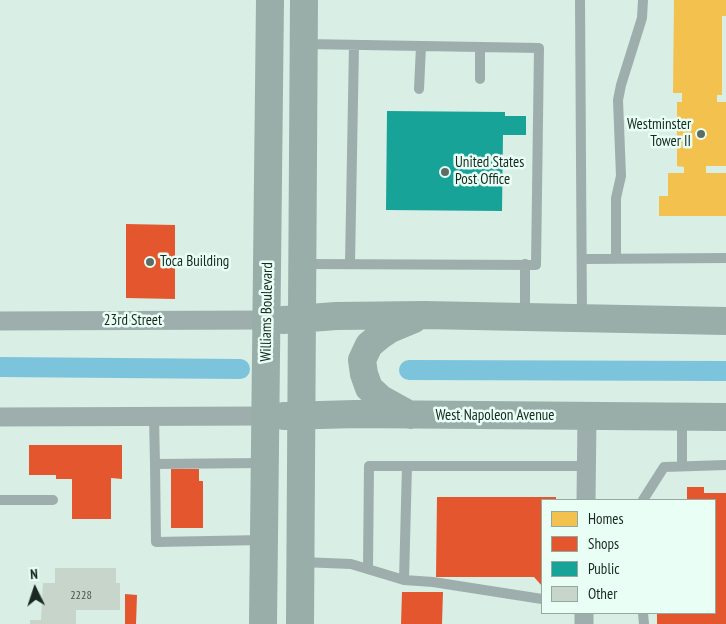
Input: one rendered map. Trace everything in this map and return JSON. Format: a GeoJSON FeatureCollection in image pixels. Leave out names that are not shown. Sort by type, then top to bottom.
{"type":"FeatureCollection","features":[{"type":"Feature","properties":{"kind":"main road","name":"Williams Boulevard"},"geometry":{"type":"LineString","coordinates":[[263,624],[270,0]]}},
{"type":"Feature","properties":{"kind":"main road"},"geometry":{"type":"LineString","coordinates":[[300,624],[304,0]]}},
{"type":"Feature","properties":{"kind":"main road"},"geometry":{"type":"LineString","coordinates":[[266,320],[424,315],[726,321]]}},
{"type":"Feature","properties":{"kind":"main road"},"geometry":{"type":"LineString","coordinates":[[413,416],[381,399],[369,388],[362,360],[369,345],[380,335],[424,315]]}},
{"type":"Feature","properties":{"kind":"main road","name":"West Napoleon Avenue"},"geometry":{"type":"LineString","coordinates":[[265,416],[356,414],[413,416],[726,417]]}},
{"type":"Feature","properties":{"kind":"street","name":"23rd Street"},"geometry":{"type":"LineString","coordinates":[[0,321],[266,320]]}},
{"type":"Feature","properties":{"kind":"street"},"geometry":{"type":"LineString","coordinates":[[0,417],[265,416]]}},
{"type":"Feature","properties":{"kind":"street"},"geometry":{"type":"LineString","coordinates":[[586,499],[587,416]]}},
{"type":"Feature","properties":{"kind":"lane"},"geometry":{"type":"LineString","coordinates":[[580,0],[582,319]]}},
{"type":"Feature","properties":{"kind":"lane"},"geometry":{"type":"LineString","coordinates":[[616,259],[616,198],[621,176],[618,100],[642,18],[643,0]]}},
{"type":"Feature","properties":{"kind":"lane"},"geometry":{"type":"LineString","coordinates":[[303,264],[536,264],[539,48],[304,44]]}},
{"type":"Feature","properties":{"kind":"lane"},"geometry":{"type":"LineString","coordinates":[[350,264],[354,45]]}},
{"type":"Feature","properties":{"kind":"lane"},"geometry":{"type":"LineString","coordinates":[[419,90],[421,46]]}},
{"type":"Feature","properties":{"kind":"lane"},"geometry":{"type":"LineString","coordinates":[[480,47],[480,79]]}},
{"type":"Feature","properties":{"kind":"lane"},"geometry":{"type":"LineString","coordinates":[[582,259],[726,258]]}},
{"type":"Feature","properties":{"kind":"lane"},"geometry":{"type":"LineString","coordinates":[[525,264],[525,318]]}},
{"type":"Feature","properties":{"kind":"lane"},"geometry":{"type":"LineString","coordinates":[[682,416],[682,466]]}},
{"type":"Feature","properties":{"kind":"lane"},"geometry":{"type":"LineString","coordinates":[[154,417],[156,542],[264,540]]}},
{"type":"Feature","properties":{"kind":"lane"},"geometry":{"type":"LineString","coordinates":[[155,464],[264,463]]}},
{"type":"Feature","properties":{"kind":"lane"},"geometry":{"type":"LineString","coordinates":[[644,499],[664,468],[726,465]]}},
{"type":"Feature","properties":{"kind":"lane"},"geometry":{"type":"LineString","coordinates":[[368,568],[369,466],[586,466]]}},
{"type":"Feature","properties":{"kind":"lane"},"geometry":{"type":"LineString","coordinates":[[404,580],[407,466]]}},
{"type":"Feature","properties":{"kind":"lane"},"geometry":{"type":"LineString","coordinates":[[0,500],[53,500]]}},
{"type":"Feature","properties":{"kind":"lane"},"geometry":{"type":"LineString","coordinates":[[300,562],[351,564],[404,580],[433,582],[541,599]]}},
{"type":"Feature","properties":{"kind":"building: Homes","name":"Westminster Tower II"},"geometry":{"type":"Polygon","coordinates":[[[674,0],[726,0],[726,16],[722,16],[722,95],[717,95],[717,102],[726,102],[726,166],[706,166],[706,173],[726,173],[726,216],[659,216],[659,196],[668,196],[668,173],[684,173],[684,167],[677,166],[677,102],[682,102],[682,93],[673,93],[674,0]]]}},
{"type":"Feature","properties":{"kind":"building: Shops","name":"Toca Building"},"geometry":{"type":"Polygon","coordinates":[[[126,224],[175,225],[175,299],[126,298],[126,224]]]}},
{"type":"Feature","properties":{"kind":"building: Shops"},"geometry":{"type":"Polygon","coordinates":[[[29,445],[122,445],[122,479],[111,478],[111,519],[72,519],[72,479],[56,479],[56,475],[29,475],[29,445]]]}},
{"type":"Feature","properties":{"kind":"building: Shops"},"geometry":{"type":"Polygon","coordinates":[[[171,469],[199,469],[199,481],[203,481],[203,528],[171,528],[171,469]]]}},
{"type":"Feature","properties":{"kind":"building: Shops"},"geometry":{"type":"Polygon","coordinates":[[[687,487],[704,487],[704,493],[726,493],[726,624],[657,624],[657,614],[716,614],[716,499],[687,499],[687,487]]]}},
{"type":"Feature","properties":{"kind":"building: Shops"},"geometry":{"type":"Polygon","coordinates":[[[437,497],[556,497],[556,499],[541,499],[541,585],[534,577],[436,577],[437,497]]]}},
{"type":"Feature","properties":{"kind":"building: Shops"},"geometry":{"type":"Polygon","coordinates":[[[402,592],[443,592],[442,624],[401,624],[402,592]]]}},
{"type":"Feature","properties":{"kind":"building: Shops"},"geometry":{"type":"Polygon","coordinates":[[[125,594],[137,595],[136,624],[125,624],[125,594]]]}},
{"type":"Feature","properties":{"kind":"building: Public","name":"United States Post Office"},"geometry":{"type":"Polygon","coordinates":[[[387,111],[505,112],[505,116],[526,116],[526,135],[503,135],[502,211],[386,210],[387,111]]]}},
{"type":"Feature","properties":{"kind":"building: Other"},"geometry":{"type":"Polygon","coordinates":[[[55,568],[116,568],[116,583],[120,583],[120,610],[76,610],[76,624],[30,624],[30,620],[41,620],[43,583],[55,583],[55,568]]]}},
{"type":"Feature","properties":{"kind":"waterway"},"geometry":{"type":"LineString","coordinates":[[0,367],[240,369]]}},
{"type":"Feature","properties":{"kind":"waterway"},"geometry":{"type":"LineString","coordinates":[[409,370],[726,371]]}},
{"type":"Feature","properties":{"kind":"place","name":"Westminster Tower II"},"geometry":{"type":"Point","coordinates":[701,134]}},
{"type":"Feature","properties":{"kind":"place","name":"United States Post Office"},"geometry":{"type":"Point","coordinates":[445,172]}},
{"type":"Feature","properties":{"kind":"place","name":"Toca Building"},"geometry":{"type":"Point","coordinates":[150,262]}}]}
